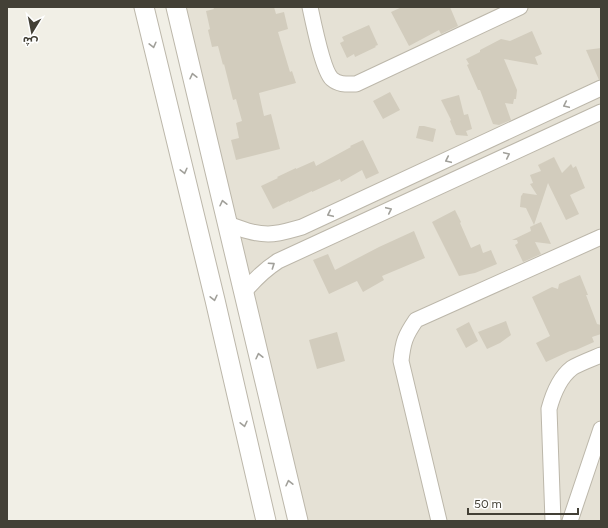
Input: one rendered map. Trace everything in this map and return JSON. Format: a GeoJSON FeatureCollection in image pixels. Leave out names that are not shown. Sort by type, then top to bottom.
{"type":"FeatureCollection","features":[{"type":"Feature","properties":{"kind":"street"},"geometry":{"type":"LineString","coordinates":[[144,7],[266,521]]}},
{"type":"Feature","properties":{"kind":"street"},"geometry":{"type":"LineString","coordinates":[[176,7],[298,521]]}},
{"type":"Feature","properties":{"kind":"street"},"geometry":{"type":"LineString","coordinates":[[310,7],[325,68],[331,79],[343,85],[356,84],[520,7]]}},
{"type":"Feature","properties":{"kind":"street"},"geometry":{"type":"LineString","coordinates":[[228,224],[247,232],[268,234],[282,233],[302,227],[601,88]]}},
{"type":"Feature","properties":{"kind":"street"},"geometry":{"type":"LineString","coordinates":[[244,292],[254,280],[278,261],[601,112]]}},
{"type":"Feature","properties":{"kind":"street"},"geometry":{"type":"LineString","coordinates":[[282,233],[292,254]]}},
{"type":"Feature","properties":{"kind":"street"},"geometry":{"type":"LineString","coordinates":[[439,521],[401,361],[403,344],[408,332],[416,320],[601,237]]}},
{"type":"Feature","properties":{"kind":"street"},"geometry":{"type":"LineString","coordinates":[[553,521],[549,409],[553,393],[561,380],[572,368],[601,355]]}},
{"type":"Feature","properties":{"kind":"street"},"geometry":{"type":"LineString","coordinates":[[570,521],[601,429]]}},
{"type":"Feature","properties":{"kind":"shaded area"},"geometry":{"type":"Polygon","coordinates":[[[175,7],[601,7],[601,521],[295,521],[175,7]]]}},
{"type":"Feature","properties":{"kind":"building"},"geometry":{"type":"Polygon","coordinates":[[[213,7],[274,7],[276,14],[284,12],[288,29],[278,32],[290,72],[292,71],[296,83],[259,93],[264,116],[271,114],[280,149],[236,160],[231,140],[239,138],[236,123],[242,121],[236,99],[233,100],[218,46],[212,47],[206,11],[214,9],[213,7]]]}},
{"type":"Feature","properties":{"kind":"building"},"geometry":{"type":"Polygon","coordinates":[[[402,7],[450,7],[458,26],[441,34],[439,30],[409,46],[391,12],[402,7]]]}},
{"type":"Feature","properties":{"kind":"building"},"geometry":{"type":"Polygon","coordinates":[[[369,25],[378,45],[355,57],[354,54],[347,58],[340,43],[344,41],[342,37],[369,25]]]}},
{"type":"Feature","properties":{"kind":"building"},"geometry":{"type":"Polygon","coordinates":[[[532,31],[542,54],[535,57],[538,65],[504,59],[517,90],[516,99],[514,99],[513,104],[505,103],[511,120],[499,125],[493,124],[480,90],[478,90],[467,65],[469,64],[466,59],[501,39],[510,41],[532,31]]]}},
{"type":"Feature","properties":{"kind":"building"},"geometry":{"type":"Polygon","coordinates":[[[601,48],[601,79],[599,80],[586,50],[601,48]]]}},
{"type":"Feature","properties":{"kind":"building"},"geometry":{"type":"Polygon","coordinates":[[[390,92],[400,110],[383,119],[373,101],[390,92]]]}},
{"type":"Feature","properties":{"kind":"building"},"geometry":{"type":"Polygon","coordinates":[[[459,95],[464,115],[468,114],[472,129],[466,131],[468,136],[456,135],[450,121],[451,120],[441,100],[459,95]]]}},
{"type":"Feature","properties":{"kind":"building"},"geometry":{"type":"Polygon","coordinates":[[[419,126],[436,129],[433,142],[416,138],[419,126]]]}},
{"type":"Feature","properties":{"kind":"building"},"geometry":{"type":"Polygon","coordinates":[[[363,140],[379,173],[366,179],[362,170],[341,182],[340,179],[273,209],[261,186],[296,168],[314,161],[316,166],[363,140]]]}},
{"type":"Feature","properties":{"kind":"building"},"geometry":{"type":"Polygon","coordinates":[[[554,157],[562,173],[571,164],[573,168],[576,166],[585,188],[570,195],[579,214],[566,220],[548,183],[534,225],[526,208],[520,207],[521,196],[523,193],[537,195],[530,184],[533,183],[530,175],[541,171],[538,165],[554,157]]]}},
{"type":"Feature","properties":{"kind":"building"},"geometry":{"type":"Polygon","coordinates":[[[455,210],[471,248],[480,244],[483,253],[491,250],[497,264],[475,273],[459,276],[432,222],[455,210]]]}},
{"type":"Feature","properties":{"kind":"building"},"geometry":{"type":"Polygon","coordinates":[[[541,222],[551,244],[535,242],[541,254],[523,262],[515,245],[518,243],[517,240],[512,240],[531,231],[530,227],[541,222]]]}},
{"type":"Feature","properties":{"kind":"building"},"geometry":{"type":"Polygon","coordinates":[[[414,231],[425,258],[382,276],[384,280],[363,292],[357,281],[329,294],[313,260],[328,254],[335,270],[414,231]]]}},
{"type":"Feature","properties":{"kind":"building"},"geometry":{"type":"Polygon","coordinates":[[[580,275],[597,324],[601,325],[601,334],[592,337],[594,342],[546,362],[536,343],[550,336],[532,297],[552,287],[558,289],[559,284],[580,275]]]}},
{"type":"Feature","properties":{"kind":"building"},"geometry":{"type":"Polygon","coordinates":[[[506,321],[511,335],[500,343],[487,349],[478,332],[506,321]]]}},
{"type":"Feature","properties":{"kind":"building"},"geometry":{"type":"Polygon","coordinates":[[[469,322],[478,341],[466,348],[456,329],[469,322]]]}},
{"type":"Feature","properties":{"kind":"building"},"geometry":{"type":"Polygon","coordinates":[[[337,332],[345,361],[317,369],[309,340],[337,332]]]}}]}
